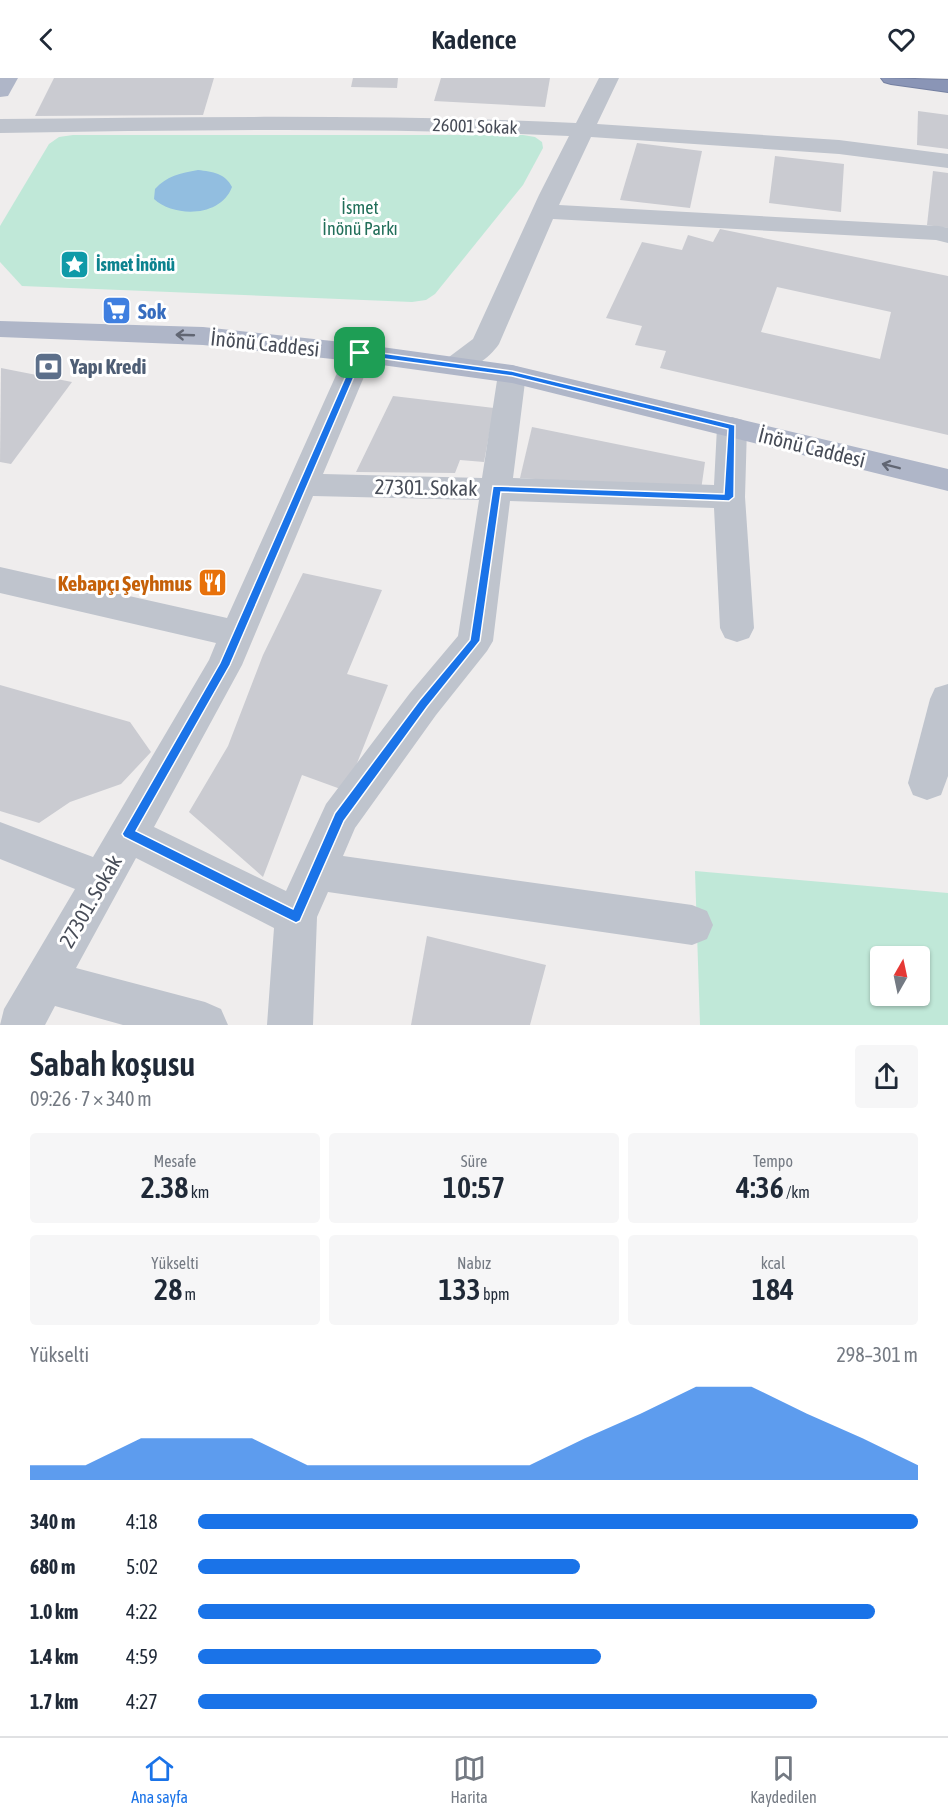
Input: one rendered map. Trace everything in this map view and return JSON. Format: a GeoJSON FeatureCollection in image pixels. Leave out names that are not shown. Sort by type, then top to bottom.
{"type":"FeatureCollection","features":[{"type":"Feature","properties":{"kind":"highway"},"geometry":{"type":"LineString","coordinates":[[891,78],[948,86]]}},
{"type":"Feature","properties":{"kind":"main road"},"geometry":{"type":"LineString","coordinates":[[0,91],[8,78]]}},
{"type":"Feature","properties":{"kind":"main road","name":"İnönü Caddesi"},"geometry":{"type":"LineString","coordinates":[[1,331],[203,336],[360,353],[512,374],[948,480]]}},
{"type":"Feature","properties":{"kind":"street"},"geometry":{"type":"LineString","coordinates":[[455,366],[485,344],[544,211],[609,78]]}},
{"type":"Feature","properties":{"kind":"street","name":"26001 Sokak"},"geometry":{"type":"LineString","coordinates":[[0,126],[218,123],[456,124],[839,147],[948,161]]}},
{"type":"Feature","properties":{"kind":"street"},"geometry":{"type":"LineString","coordinates":[[544,211],[939,233],[948,236]]}},
{"type":"Feature","properties":{"kind":"street","name":"27301. Sokak"},"geometry":{"type":"LineString","coordinates":[[20,1025],[224,665],[360,353]]}},
{"type":"Feature","properties":{"kind":"street"},"geometry":{"type":"LineString","coordinates":[[290,1025],[296,917],[340,817],[423,704],[475,641],[512,374]]}},
{"type":"Feature","properties":{"kind":"street"},"geometry":{"type":"LineString","coordinates":[[732,427],[729,497],[737,628]]}},
{"type":"Feature","properties":{"kind":"street","name":"27301. Sokak"},"geometry":{"type":"LineString","coordinates":[[303,485],[729,497]]}},
{"type":"Feature","properties":{"kind":"street"},"geometry":{"type":"LineString","coordinates":[[0,580],[238,634]]}},
{"type":"Feature","properties":{"kind":"street"},"geometry":{"type":"LineString","coordinates":[[927,783],[948,699]]}},
{"type":"Feature","properties":{"kind":"street"},"geometry":{"type":"LineString","coordinates":[[128,834],[296,917]]}},
{"type":"Feature","properties":{"kind":"street"},"geometry":{"type":"LineString","coordinates":[[0,840],[102,880]]}},
{"type":"Feature","properties":{"kind":"street"},"geometry":{"type":"LineString","coordinates":[[317,871],[692,925]]}},
{"type":"Feature","properties":{"kind":"street"},"geometry":{"type":"LineString","coordinates":[[45,982],[205,1025]]}},
{"type":"Feature","properties":{"kind":"green space","name":"İsmet İnönü Parkı"},"geometry":{"type":"Polygon","coordinates":[[[73,135],[523,135],[535,137],[542,142],[543,148],[523,185],[435,294],[426,300],[412,302],[22,286],[0,262],[0,226],[49,144],[59,137],[73,135]]]}},
{"type":"Feature","properties":{"kind":"green space"},"geometry":{"type":"Polygon","coordinates":[[[695,871],[948,893],[948,1025],[700,1025],[695,871]]]}},
{"type":"Feature","properties":{"kind":"water"},"geometry":{"type":"Polygon","coordinates":[[[198,170],[222,176],[232,187],[218,204],[208,209],[185,211],[163,205],[154,199],[155,189],[164,181],[198,170]]]}},
{"type":"Feature","properties":{"kind":"building"},"geometry":{"type":"Polygon","coordinates":[[[54,78],[214,78],[203,115],[35,116],[54,78]]]}},
{"type":"Feature","properties":{"kind":"building"},"geometry":{"type":"Polygon","coordinates":[[[353,78],[398,78],[397,88],[351,87],[353,78]]]}},
{"type":"Feature","properties":{"kind":"building"},"geometry":{"type":"Polygon","coordinates":[[[441,78],[550,78],[545,107],[434,101],[441,78]]]}},
{"type":"Feature","properties":{"kind":"building"},"geometry":{"type":"Polygon","coordinates":[[[918,111],[948,115],[948,149],[917,145],[918,111]]]}},
{"type":"Feature","properties":{"kind":"building"},"geometry":{"type":"Polygon","coordinates":[[[637,143],[702,151],[690,208],[620,200],[637,143]]]}},
{"type":"Feature","properties":{"kind":"building"},"geometry":{"type":"Polygon","coordinates":[[[775,156],[844,164],[841,212],[769,203],[775,156]]]}},
{"type":"Feature","properties":{"kind":"building"},"geometry":{"type":"Polygon","coordinates":[[[933,171],[948,173],[948,228],[927,225],[933,171]]]}},
{"type":"Feature","properties":{"kind":"building"},"geometry":{"type":"Polygon","coordinates":[[[720,229],[948,276],[948,435],[660,368],[666,351],[635,345],[642,326],[606,318],[642,242],[682,250],[688,235],[713,242],[720,229]],[[777,287],[761,332],[880,359],[891,312],[777,287]]]}},
{"type":"Feature","properties":{"kind":"building"},"geometry":{"type":"Polygon","coordinates":[[[1,368],[72,382],[11,464],[0,462],[1,368]]]}},
{"type":"Feature","properties":{"kind":"building"},"geometry":{"type":"Polygon","coordinates":[[[393,396],[494,408],[484,462],[460,460],[455,473],[356,472],[393,396]]]}},
{"type":"Feature","properties":{"kind":"building"},"geometry":{"type":"Polygon","coordinates":[[[532,427],[705,462],[701,490],[520,478],[532,427]]]}},
{"type":"Feature","properties":{"kind":"building"},"geometry":{"type":"Polygon","coordinates":[[[303,573],[382,590],[347,674],[388,685],[346,791],[302,775],[263,877],[189,812],[228,746],[263,655],[303,573]]]}},
{"type":"Feature","properties":{"kind":"building"},"geometry":{"type":"Polygon","coordinates":[[[0,685],[130,722],[151,752],[121,784],[70,802],[39,823],[0,811],[0,685]]]}},
{"type":"Feature","properties":{"kind":"building"},"geometry":{"type":"Polygon","coordinates":[[[427,936],[546,965],[530,1025],[411,1025],[427,936]]]}},
{"type":"Feature","properties":{"kind":"place","name":"İsmet İnönü"},"geometry":{"type":"Point","coordinates":[75,264]}},
{"type":"Feature","properties":{"kind":"place","name":"Sok"},"geometry":{"type":"Point","coordinates":[117,311]}},
{"type":"Feature","properties":{"kind":"place","name":"Yapı Kredi"},"geometry":{"type":"Point","coordinates":[49,366]}},
{"type":"Feature","properties":{"kind":"place","name":"Kebapçı Şeyhmus"},"geometry":{"type":"Point","coordinates":[213,583]}},
{"type":"Feature","properties":{"kind":"route"},"geometry":{"type":"LineString","coordinates":[[360,353],[512,374],[732,427],[729,497],[496,489],[475,641],[423,704],[340,817],[296,917],[128,834],[224,665],[360,353]]}}]}
